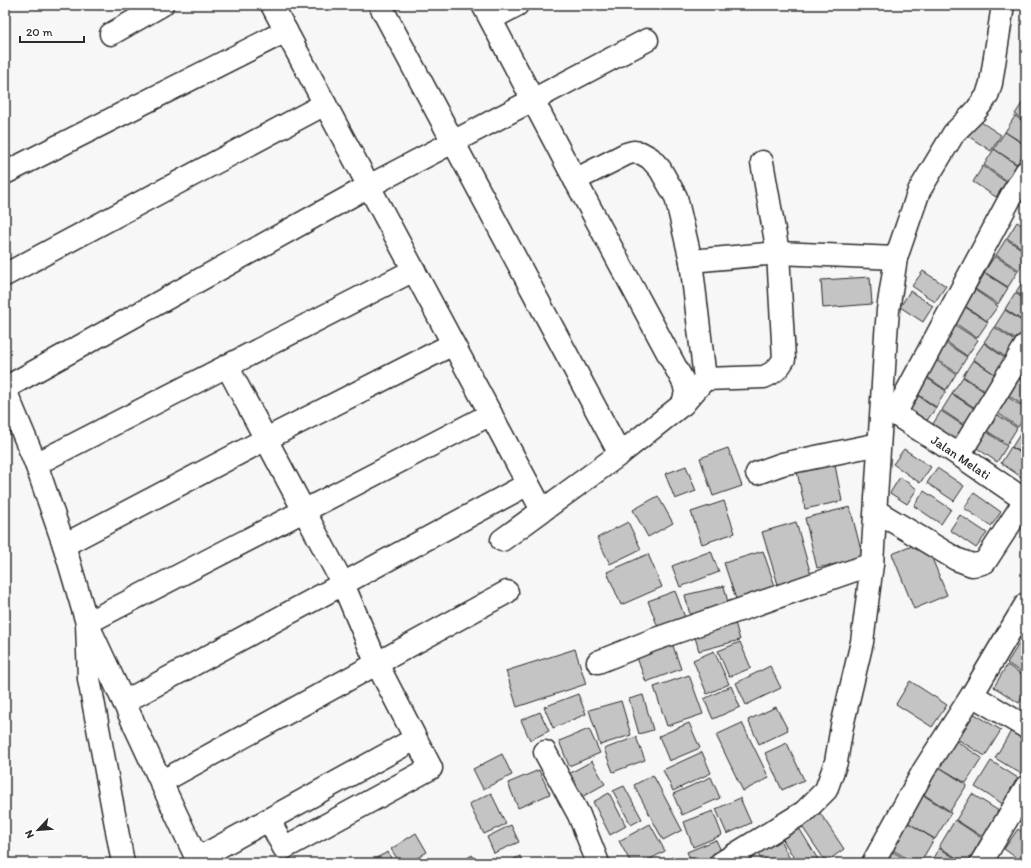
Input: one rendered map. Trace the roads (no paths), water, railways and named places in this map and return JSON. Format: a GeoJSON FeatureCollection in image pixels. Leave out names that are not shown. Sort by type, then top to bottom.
{"type":"FeatureCollection","features":[{"type":"Feature","properties":{"kind":"street"},"geometry":{"type":"LineString","coordinates":[[111,34],[162,5]]}},
{"type":"Feature","properties":{"kind":"street"},"geometry":{"type":"LineString","coordinates":[[272,5],[542,510]]}},
{"type":"Feature","properties":{"kind":"street"},"geometry":{"type":"LineString","coordinates":[[380,5],[620,454]]}},
{"type":"Feature","properties":{"kind":"street"},"geometry":{"type":"LineString","coordinates":[[517,5],[487,12],[684,383],[686,392],[683,404]]}},
{"type":"Feature","properties":{"kind":"street"},"geometry":{"type":"LineString","coordinates":[[720,863],[804,812],[826,790],[836,762],[842,726],[862,642],[872,564],[888,310],[896,258],[919,191],[954,133],[975,112],[987,96],[991,83],[1003,5]]}},
{"type":"Feature","properties":{"kind":"street"},"geometry":{"type":"LineString","coordinates":[[5,173],[286,31]]}},
{"type":"Feature","properties":{"kind":"street"},"geometry":{"type":"LineString","coordinates":[[415,739],[194,861],[161,782],[87,624],[64,545],[36,464],[5,389],[369,186],[648,40]]}},
{"type":"Feature","properties":{"kind":"street"},"geometry":{"type":"LineString","coordinates":[[5,275],[325,104]]}},
{"type":"Feature","properties":{"kind":"street"},"geometry":{"type":"LineString","coordinates":[[575,180],[626,154],[633,152],[641,153],[650,158],[660,169],[676,198],[691,261],[705,379]]}},
{"type":"Feature","properties":{"kind":"street"},"geometry":{"type":"LineString","coordinates":[[502,540],[620,454],[683,404],[705,379],[764,377],[779,369],[784,359],[778,252],[762,162]]}},
{"type":"Feature","properties":{"kind":"street"},"geometry":{"type":"LineString","coordinates":[[1019,198],[1026,172]]}},
{"type":"Feature","properties":{"kind":"street","name":"Jalan Melati"},"geometry":{"type":"LineString","coordinates":[[1019,198],[895,414],[1026,500]]}},
{"type":"Feature","properties":{"kind":"street"},"geometry":{"type":"LineString","coordinates":[[691,261],[778,252],[896,258]]}},
{"type":"Feature","properties":{"kind":"street"},"geometry":{"type":"LineString","coordinates":[[36,464],[414,270]]}},
{"type":"Feature","properties":{"kind":"street"},"geometry":{"type":"LineString","coordinates":[[64,545],[266,439],[453,344]]}},
{"type":"Feature","properties":{"kind":"street"},"geometry":{"type":"LineString","coordinates":[[958,455],[1026,345]]}},
{"type":"Feature","properties":{"kind":"street"},"geometry":{"type":"LineString","coordinates":[[227,366],[343,584],[377,664],[431,768],[284,848],[269,820]]}},
{"type":"Feature","properties":{"kind":"street"},"geometry":{"type":"LineString","coordinates":[[87,624],[491,414]]}},
{"type":"Feature","properties":{"kind":"street"},"geometry":{"type":"LineString","coordinates":[[757,473],[782,464],[879,444]]}},
{"type":"Feature","properties":{"kind":"street"},"geometry":{"type":"LineString","coordinates":[[124,702],[528,484]]}},
{"type":"Feature","properties":{"kind":"street"},"geometry":{"type":"LineString","coordinates":[[876,511],[956,559],[972,565],[985,562],[1026,500]]}},
{"type":"Feature","properties":{"kind":"street"},"geometry":{"type":"LineString","coordinates":[[598,662],[653,640],[872,564]]}},
{"type":"Feature","properties":{"kind":"street"},"geometry":{"type":"LineString","coordinates":[[161,782],[507,592]]}},
{"type":"Feature","properties":{"kind":"street"},"geometry":{"type":"LineString","coordinates":[[873,863],[924,770],[972,695],[1026,604]]}},
{"type":"Feature","properties":{"kind":"street"},"geometry":{"type":"LineString","coordinates":[[87,624],[89,679],[123,863]]}},
{"type":"Feature","properties":{"kind":"street"},"geometry":{"type":"LineString","coordinates":[[972,695],[1026,727]]}},
{"type":"Feature","properties":{"kind":"street"},"geometry":{"type":"LineString","coordinates":[[545,752],[578,815],[598,863]]}},
{"type":"Feature","properties":{"kind":"street"},"geometry":{"type":"LineString","coordinates":[[981,863],[1026,787]]}}]}
